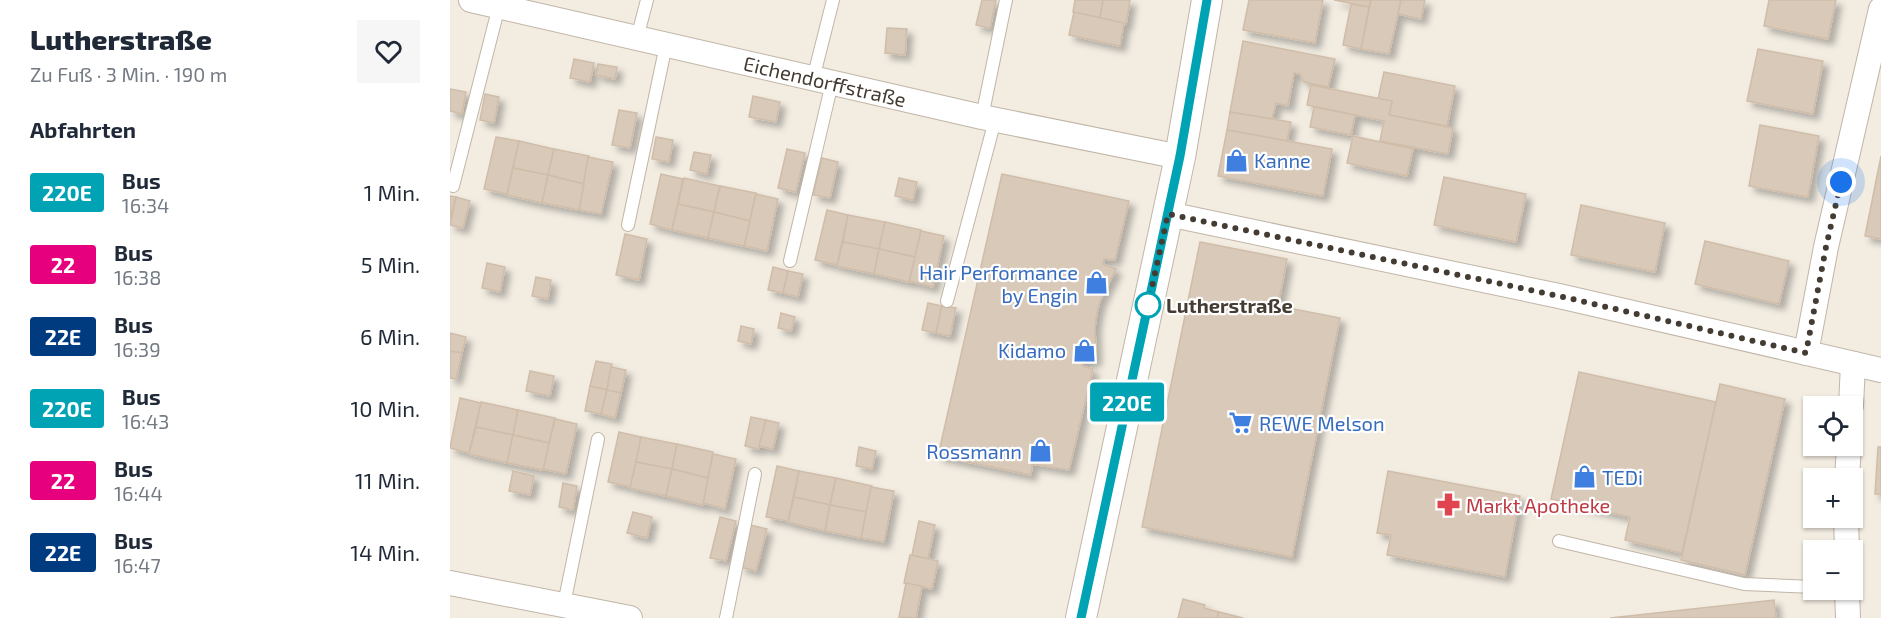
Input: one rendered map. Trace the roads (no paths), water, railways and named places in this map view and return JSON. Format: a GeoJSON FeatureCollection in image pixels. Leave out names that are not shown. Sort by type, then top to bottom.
{"type":"FeatureCollection","features":[{"type":"Feature","properties":{"kind":"street"},"geometry":{"type":"LineString","coordinates":[[1081,618],[1180,156],[1207,0]]}},
{"type":"Feature","properties":{"kind":"street","name":"Eichendorffstraße"},"geometry":{"type":"LineString","coordinates":[[482,2],[988,119],[1180,156]]}},
{"type":"Feature","properties":{"kind":"street"},"geometry":{"type":"LineString","coordinates":[[1806,353],[1826,247],[1881,9]]}},
{"type":"Feature","properties":{"kind":"street"},"geometry":{"type":"LineString","coordinates":[[1168,214],[1547,293],[1881,370]]}},
{"type":"Feature","properties":{"kind":"street"},"geometry":{"type":"LineString","coordinates":[[1851,396],[1853,364]]}},
{"type":"Feature","properties":{"kind":"street"},"geometry":{"type":"LineString","coordinates":[[450,583],[630,618]]}},
{"type":"Feature","properties":{"kind":"street"},"geometry":{"type":"LineString","coordinates":[[1848,600],[1848,618]]}},
{"type":"Feature","properties":{"kind":"lane"},"geometry":{"type":"LineString","coordinates":[[637,38],[647,0]]}},
{"type":"Feature","properties":{"kind":"lane"},"geometry":{"type":"LineString","coordinates":[[790,261],[822,81],[833,0]]}},
{"type":"Feature","properties":{"kind":"lane"},"geometry":{"type":"LineString","coordinates":[[947,301],[988,119],[1006,0]]}},
{"type":"Feature","properties":{"kind":"lane"},"geometry":{"type":"LineString","coordinates":[[453,186],[482,2]]}},
{"type":"Feature","properties":{"kind":"lane"},"geometry":{"type":"LineString","coordinates":[[628,225],[666,45]]}},
{"type":"Feature","properties":{"kind":"lane"},"geometry":{"type":"LineString","coordinates":[[564,604],[598,439]]}},
{"type":"Feature","properties":{"kind":"lane"},"geometry":{"type":"LineString","coordinates":[[726,618],[755,474]]}},
{"type":"Feature","properties":{"kind":"lane"},"geometry":{"type":"LineString","coordinates":[[1559,541],[1744,584],[1803,587]]}},
{"type":"Feature","properties":{"kind":"place","name":"Kanne"},"geometry":{"type":"Point","coordinates":[1236,160]}},
{"type":"Feature","properties":{"kind":"place","name":"Hair Performance by Engin"},"geometry":{"type":"Point","coordinates":[1096,283]}},
{"type":"Feature","properties":{"kind":"place","name":"Lutherstraße"},"geometry":{"type":"Point","coordinates":[1148,305]}},
{"type":"Feature","properties":{"kind":"place","name":"Kidamo"},"geometry":{"type":"Point","coordinates":[1084,350]}},
{"type":"Feature","properties":{"kind":"place","name":"REWE Melson"},"geometry":{"type":"Point","coordinates":[1241,423]}},
{"type":"Feature","properties":{"kind":"place","name":"Rossmann"},"geometry":{"type":"Point","coordinates":[1040,451]}},
{"type":"Feature","properties":{"kind":"place","name":"TEDi"},"geometry":{"type":"Point","coordinates":[1584,477]}},
{"type":"Feature","properties":{"kind":"place","name":"Markt Apotheke"},"geometry":{"type":"Point","coordinates":[1448,505]}}]}
